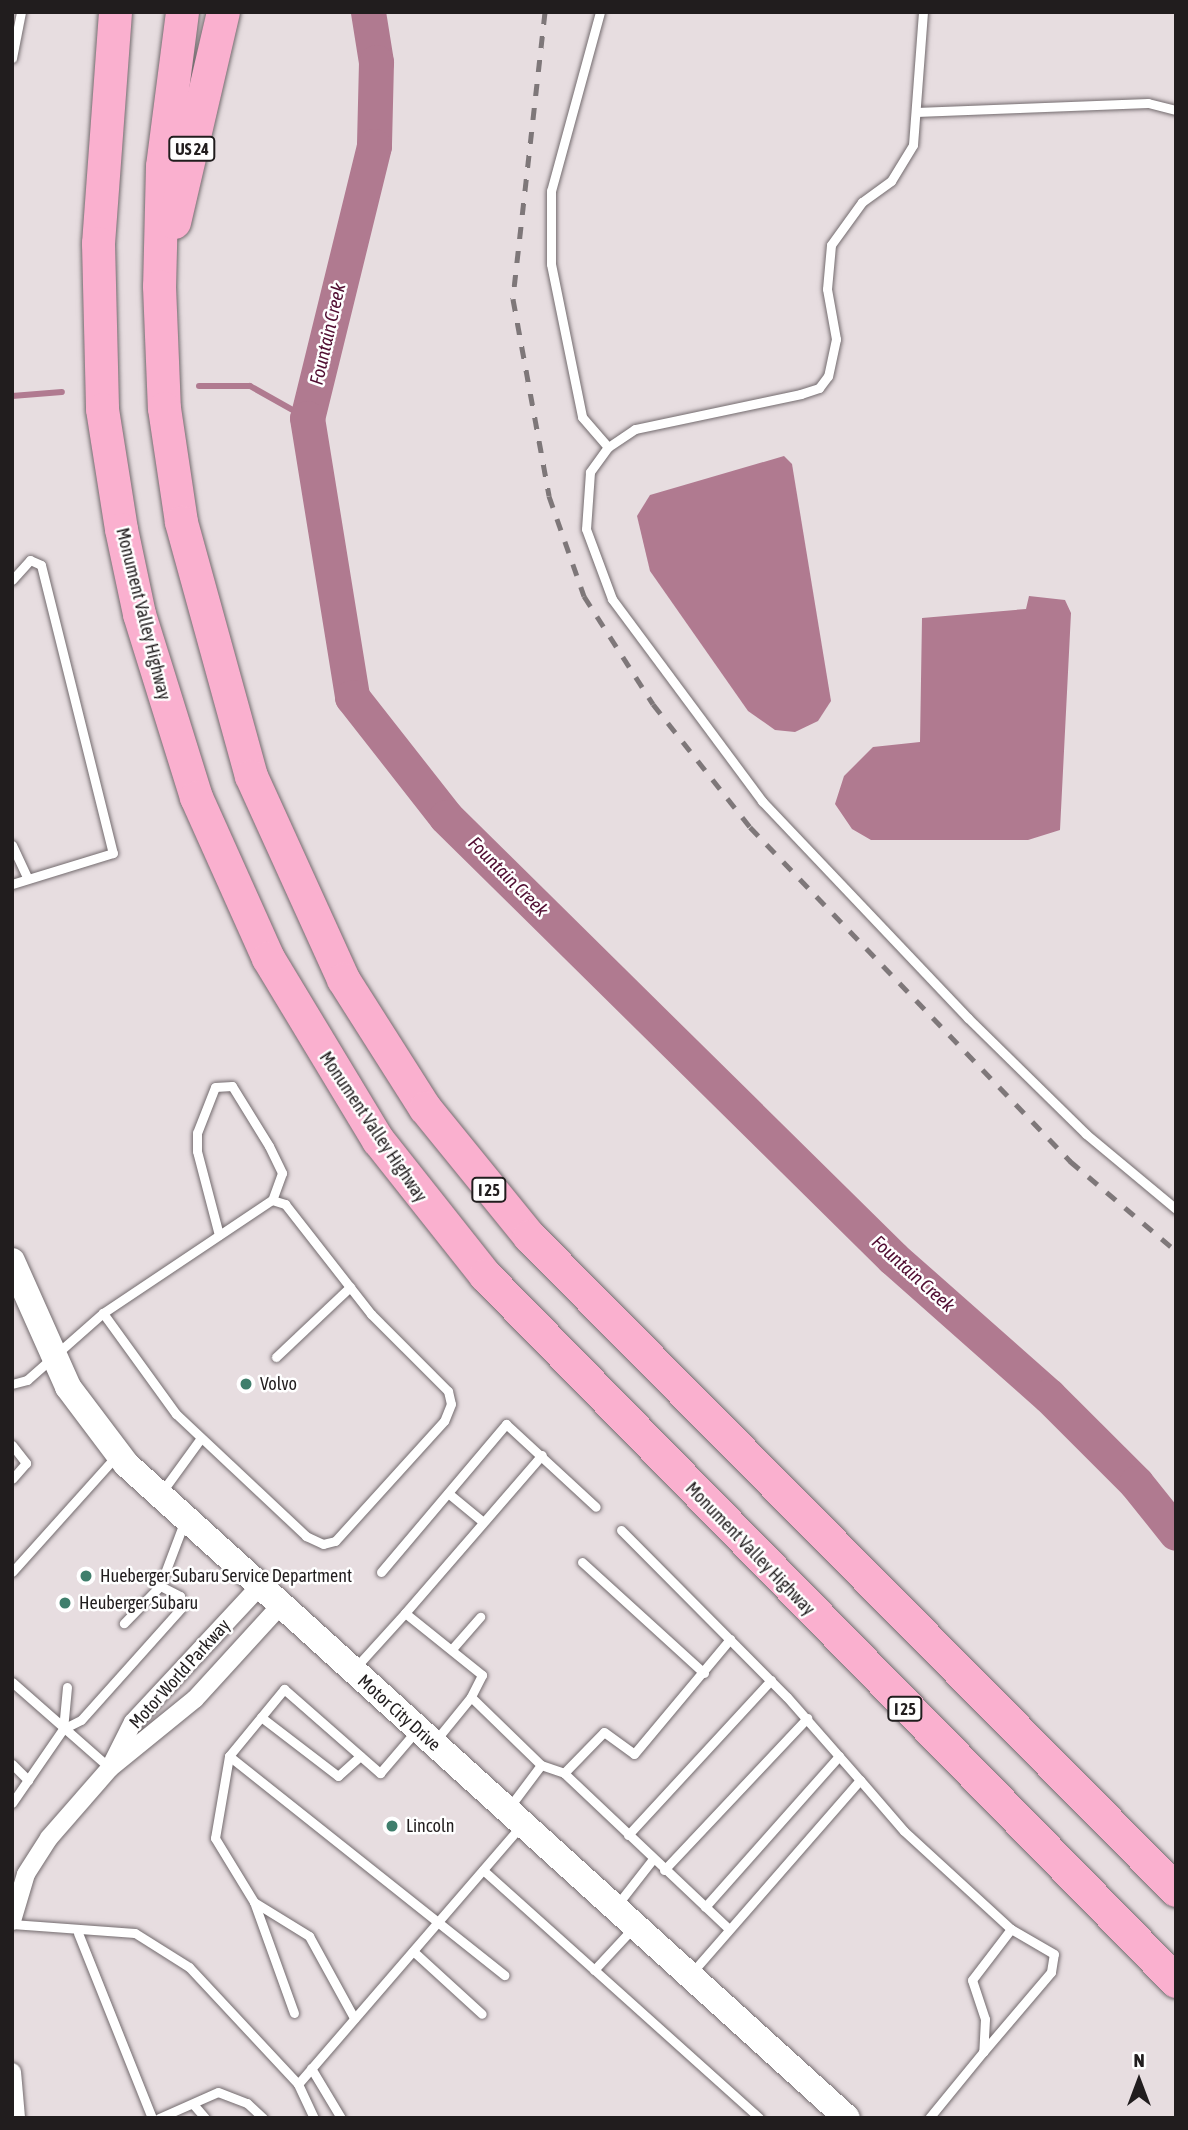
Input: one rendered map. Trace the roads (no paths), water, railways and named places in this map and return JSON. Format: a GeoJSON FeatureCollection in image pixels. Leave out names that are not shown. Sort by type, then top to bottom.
{"type":"FeatureCollection","features":[{"type":"Feature","properties":{"kind":"highway","name":"Monument Valley Highway"},"geometry":{"type":"LineString","coordinates":[[115,12],[98,243],[102,409],[121,528],[139,614],[196,797],[268,958],[378,1140],[485,1275],[1176,1981]]}},
{"type":"Feature","properties":{"kind":"highway","name":"I 25"},"geometry":{"type":"LineString","coordinates":[[182,12],[162,166],[159,286],[164,408],[181,523],[224,694],[293,880],[374,1032],[464,1160],[529,1236],[1176,1890]]}},
{"type":"Feature","properties":{"kind":"highway","name":"US 24"},"geometry":{"type":"LineString","coordinates":[[159,286],[223,12]]}},
{"type":"Feature","properties":{"kind":"street","name":"Motor City Drive"},"geometry":{"type":"LineString","coordinates":[[12,1261],[51,1357],[118,1454],[259,1587],[845,2117]]}},
{"type":"Feature","properties":{"kind":"street","name":"Motor World Parkway"},"geometry":{"type":"LineString","coordinates":[[110,1768],[133,1721],[259,1587]]}},
{"type":"Feature","properties":{"kind":"street","name":"Motor World Parkway"},"geometry":{"type":"LineString","coordinates":[[12,1922],[41,1850],[110,1768],[195,1699],[280,1606]]}},
{"type":"Feature","properties":{"kind":"street"},"geometry":{"type":"LineString","coordinates":[[12,2072],[16,2118]]}},
{"type":"Feature","properties":{"kind":"lane"},"geometry":{"type":"LineString","coordinates":[[12,58],[21,12]]}},
{"type":"Feature","properties":{"kind":"lane"},"geometry":{"type":"LineString","coordinates":[[600,12],[551,191],[551,264],[582,417],[608,447]]}},
{"type":"Feature","properties":{"kind":"lane"},"geometry":{"type":"LineString","coordinates":[[923,12],[913,145],[891,181],[862,202],[831,245],[827,289],[836,339],[819,388],[635,429],[608,447],[590,472],[586,495],[586,529],[601,577],[746,780],[968,1018],[1086,1134],[1176,1209]]}},
{"type":"Feature","properties":{"kind":"lane"},"geometry":{"type":"LineString","coordinates":[[916,112],[1148,103],[1176,110]]}},
{"type":"Feature","properties":{"kind":"lane"},"geometry":{"type":"LineString","coordinates":[[12,580],[30,560],[41,565],[113,853],[27,877],[12,884]]}},
{"type":"Feature","properties":{"kind":"lane"},"geometry":{"type":"LineString","coordinates":[[12,845],[27,877]]}},
{"type":"Feature","properties":{"kind":"lane"},"geometry":{"type":"LineString","coordinates":[[15,1385],[103,1314],[219,1236],[272,1200],[282,1173],[269,1146],[232,1086],[215,1087],[197,1133],[197,1151],[219,1236]]}},
{"type":"Feature","properties":{"kind":"lane"},"geometry":{"type":"LineString","coordinates":[[103,1314],[176,1414],[306,1536],[335,1541],[444,1421],[451,1404],[448,1391],[350,1287],[285,1204],[272,1200]]}},
{"type":"Feature","properties":{"kind":"lane"},"geometry":{"type":"LineString","coordinates":[[276,1357],[350,1287]]}},
{"type":"Feature","properties":{"kind":"lane"},"geometry":{"type":"LineString","coordinates":[[381,1572],[506,1424],[596,1507]]}},
{"type":"Feature","properties":{"kind":"lane"},"geometry":{"type":"LineString","coordinates":[[159,1495],[201,1438]]}},
{"type":"Feature","properties":{"kind":"lane"},"geometry":{"type":"LineString","coordinates":[[12,1445],[26,1463],[12,1479]]}},
{"type":"Feature","properties":{"kind":"lane"},"geometry":{"type":"LineString","coordinates":[[12,1572],[118,1454]]}},
{"type":"Feature","properties":{"kind":"lane"},"geometry":{"type":"LineString","coordinates":[[353,1671],[542,1455]]}},
{"type":"Feature","properties":{"kind":"lane"},"geometry":{"type":"LineString","coordinates":[[448,1493],[482,1521]]}},
{"type":"Feature","properties":{"kind":"lane"},"geometry":{"type":"LineString","coordinates":[[124,1623],[160,1586],[186,1518]]}},
{"type":"Feature","properties":{"kind":"lane"},"geometry":{"type":"LineString","coordinates":[[621,1530],[807,1718],[904,1831],[1011,1930],[1054,1954],[1051,1972],[929,2118]]}},
{"type":"Feature","properties":{"kind":"lane"},"geometry":{"type":"LineString","coordinates":[[582,1562],[704,1673]]}},
{"type":"Feature","properties":{"kind":"lane"},"geometry":{"type":"LineString","coordinates":[[12,1803],[63,1729],[81,1720],[181,1608],[175,1588],[160,1586]]}},
{"type":"Feature","properties":{"kind":"lane"},"geometry":{"type":"LineString","coordinates":[[294,2013],[254,1902],[215,1839],[229,1756],[284,1689],[380,1773],[425,1737],[471,1697],[482,1675],[452,1648],[405,1613]]}},
{"type":"Feature","properties":{"kind":"lane"},"geometry":{"type":"LineString","coordinates":[[452,1648],[480,1617]]}},
{"type":"Feature","properties":{"kind":"lane"},"geometry":{"type":"LineString","coordinates":[[564,1773],[604,1732],[634,1754],[730,1639]]}},
{"type":"Feature","properties":{"kind":"lane"},"geometry":{"type":"LineString","coordinates":[[628,1835],[771,1680]]}},
{"type":"Feature","properties":{"kind":"lane"},"geometry":{"type":"LineString","coordinates":[[12,1682],[110,1768]]}},
{"type":"Feature","properties":{"kind":"lane"},"geometry":{"type":"LineString","coordinates":[[63,1729],[67,1687]]}},
{"type":"Feature","properties":{"kind":"lane"},"geometry":{"type":"LineString","coordinates":[[471,1697],[541,1765],[564,1773],[729,1930]]}},
{"type":"Feature","properties":{"kind":"lane"},"geometry":{"type":"LineString","coordinates":[[261,1717],[338,1776],[360,1756]]}},
{"type":"Feature","properties":{"kind":"lane"},"geometry":{"type":"LineString","coordinates":[[664,1870],[807,1718]]}},
{"type":"Feature","properties":{"kind":"lane"},"geometry":{"type":"LineString","coordinates":[[229,1756],[504,1975]]}},
{"type":"Feature","properties":{"kind":"lane"},"geometry":{"type":"LineString","coordinates":[[705,1907],[839,1756]]}},
{"type":"Feature","properties":{"kind":"lane"},"geometry":{"type":"LineString","coordinates":[[12,1765],[28,1780]]}},
{"type":"Feature","properties":{"kind":"lane"},"geometry":{"type":"LineString","coordinates":[[298,2084],[483,1870],[515,1817],[541,1765]]}},
{"type":"Feature","properties":{"kind":"lane"},"geometry":{"type":"LineString","coordinates":[[690,1976],[860,1780]]}},
{"type":"Feature","properties":{"kind":"lane"},"geometry":{"type":"LineString","coordinates":[[615,1908],[653,1859]]}},
{"type":"Feature","properties":{"kind":"lane"},"geometry":{"type":"LineString","coordinates":[[483,1870],[760,2118]]}},
{"type":"Feature","properties":{"kind":"lane"},"geometry":{"type":"LineString","coordinates":[[254,1902],[309,1936],[354,2018]]}},
{"type":"Feature","properties":{"kind":"lane"},"geometry":{"type":"LineString","coordinates":[[12,1922],[78,1933],[135,1933],[189,1967],[298,2084],[314,2118]]}},
{"type":"Feature","properties":{"kind":"lane"},"geometry":{"type":"LineString","coordinates":[[594,1970],[635,1926]]}},
{"type":"Feature","properties":{"kind":"lane"},"geometry":{"type":"LineString","coordinates":[[983,2052],[985,2019],[972,1980],[1011,1930]]}},
{"type":"Feature","properties":{"kind":"lane"},"geometry":{"type":"LineString","coordinates":[[78,1933],[152,2118]]}},
{"type":"Feature","properties":{"kind":"lane"},"geometry":{"type":"LineString","coordinates":[[413,1951],[482,2014]]}},
{"type":"Feature","properties":{"kind":"lane"},"geometry":{"type":"LineString","coordinates":[[311,2068],[341,2118]]}},
{"type":"Feature","properties":{"kind":"lane"},"geometry":{"type":"LineString","coordinates":[[159,2118],[218,2092],[247,2103],[263,2118]]}},
{"type":"Feature","properties":{"kind":"lane"},"geometry":{"type":"LineString","coordinates":[[193,2104],[205,2118]]}},
{"type":"Feature","properties":{"kind":"waterway","name":"Fountain Creek"},"geometry":{"type":"LineString","coordinates":[[368,12],[376,62],[374,146],[307,418],[352,697],[446,817],[893,1258],[1049,1396],[1136,1483],[1176,1533]]}},
{"type":"Feature","properties":{"kind":"waterway"},"geometry":{"type":"LineString","coordinates":[[199,386],[250,386],[307,418]]}},
{"type":"Feature","properties":{"kind":"waterway"},"geometry":{"type":"LineString","coordinates":[[12,396],[62,392]]}},
{"type":"Feature","properties":{"kind":"railway"},"geometry":{"type":"LineString","coordinates":[[545,12],[513,299],[549,496],[584,596],[653,704],[750,827],[1070,1161],[1176,1251]]}},
{"type":"Feature","properties":{"kind":"place","name":"Volvo"},"geometry":{"type":"Point","coordinates":[246,1384]}},
{"type":"Feature","properties":{"kind":"place","name":"Hueberger Subaru Service Department"},"geometry":{"type":"Point","coordinates":[86,1576]}},
{"type":"Feature","properties":{"kind":"place","name":"Heuberger Subaru"},"geometry":{"type":"Point","coordinates":[65,1603]}},
{"type":"Feature","properties":{"kind":"place","name":"Lincoln"},"geometry":{"type":"Point","coordinates":[392,1826]}}]}
